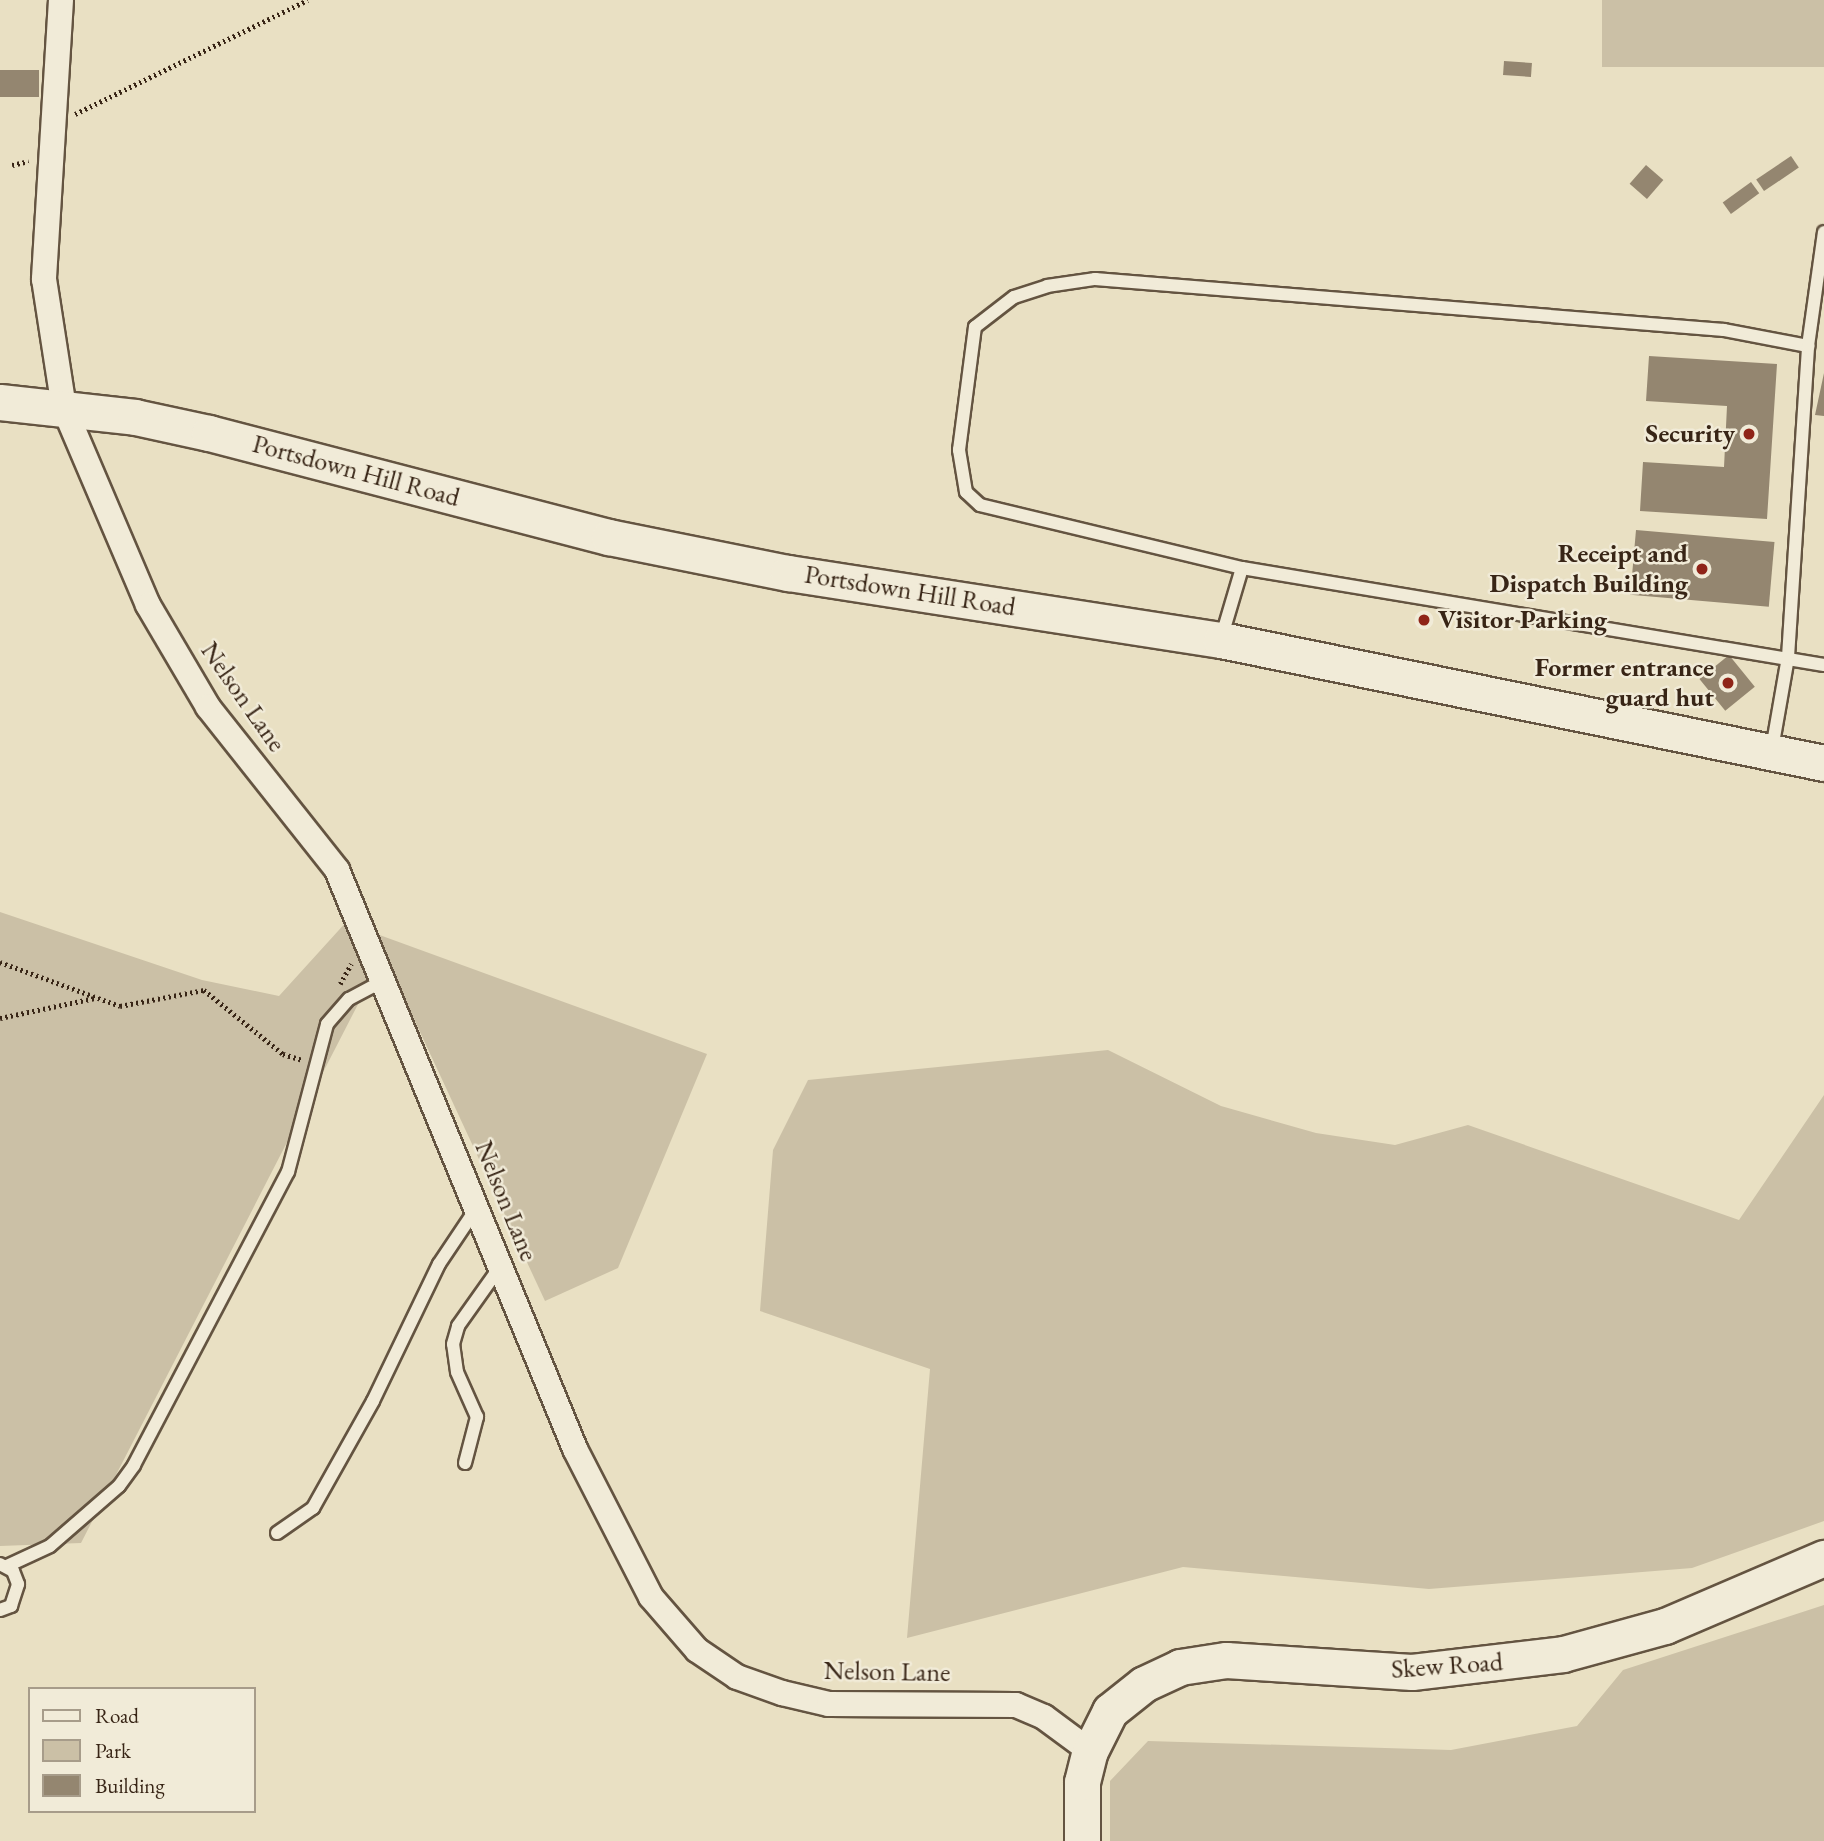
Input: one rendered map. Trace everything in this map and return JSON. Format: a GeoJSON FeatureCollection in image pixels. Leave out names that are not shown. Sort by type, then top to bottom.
{"type":"FeatureCollection","features":[{"type":"Feature","properties":{"kind":"street","name":"Nelson Lane"},"geometry":{"type":"LineString","coordinates":[[61,0],[57,115],[44,279],[64,408],[148,605],[208,707],[337,870],[575,1450],[651,1597],[697,1650],[737,1676],[829,1704],[1016,1705],[1044,1717],[1090,1751]]}},
{"type":"Feature","properties":{"kind":"street","name":"Portsdown Hill Road"},"geometry":{"type":"LineString","coordinates":[[0,402],[64,408],[209,433],[609,537],[788,573],[1221,640],[1824,763]]}},
{"type":"Feature","properties":{"kind":"street","name":"Skew Road"},"geometry":{"type":"LineString","coordinates":[[1082,1839],[1082,1782],[1090,1751],[1110,1711],[1143,1684],[1180,1667],[1226,1660],[1412,1672],[1563,1654],[1665,1626],[1824,1558]]}},
{"type":"Feature","properties":{"kind":"lane"},"geometry":{"type":"LineString","coordinates":[[1771,753],[1788,657],[1808,345],[1824,232]]}},
{"type":"Feature","properties":{"kind":"lane"},"geometry":{"type":"LineString","coordinates":[[1808,345],[1724,330],[1095,279],[1014,297],[975,327],[960,450],[966,492],[980,505],[1242,568],[1824,665]]}},
{"type":"Feature","properties":{"kind":"lane"},"geometry":{"type":"LineString","coordinates":[[1221,640],[1242,568]]}},
{"type":"Feature","properties":{"kind":"lane"},"geometry":{"type":"LineString","coordinates":[[0,1610],[11,1606],[18,1584],[4,1565],[50,1546],[119,1486],[134,1465],[288,1172],[327,1024],[349,999],[383,981]]}},
{"type":"Feature","properties":{"kind":"lane"},"geometry":{"type":"LineString","coordinates":[[277,1533],[313,1508],[373,1401],[439,1264],[477,1208]]}},
{"type":"Feature","properties":{"kind":"lane"},"geometry":{"type":"LineString","coordinates":[[465,1463],[477,1417],[457,1372],[453,1344],[478,1294],[500,1266]]}},
{"type":"Feature","properties":{"kind":"path"},"geometry":{"type":"LineString","coordinates":[[57,115],[82,114],[308,0]]}},
{"type":"Feature","properties":{"kind":"path"},"geometry":{"type":"LineString","coordinates":[[336,992],[345,971],[367,943]]}},
{"type":"Feature","properties":{"kind":"path"},"geometry":{"type":"LineString","coordinates":[[0,962],[120,1006],[204,990],[283,1054],[308,1062],[311,1049]]}},
{"type":"Feature","properties":{"kind":"path"},"geometry":{"type":"LineString","coordinates":[[0,1018],[97,997]]}},
{"type":"Feature","properties":{"kind":"green space"},"geometry":{"type":"Polygon","coordinates":[[[1602,0],[1824,0],[1824,67],[1602,67],[1602,0]]]}},
{"type":"Feature","properties":{"kind":"green space"},"geometry":{"type":"Polygon","coordinates":[[[0,912],[202,980],[279,996],[348,920],[371,979],[81,1543],[0,1546],[0,912]]]}},
{"type":"Feature","properties":{"kind":"green space"},"geometry":{"type":"Polygon","coordinates":[[[374,933],[707,1054],[618,1268],[545,1301],[374,933]]]}},
{"type":"Feature","properties":{"kind":"green space"},"geometry":{"type":"Polygon","coordinates":[[[1108,1050],[1221,1106],[1316,1133],[1395,1145],[1468,1125],[1739,1220],[1824,1095],[1824,1521],[1692,1568],[1429,1589],[1183,1567],[907,1638],[930,1369],[760,1311],[773,1150],[808,1080],[1108,1050]]]}},
{"type":"Feature","properties":{"kind":"green space"},"geometry":{"type":"Polygon","coordinates":[[[1824,1605],[1824,1841],[1110,1841],[1110,1781],[1148,1741],[1451,1750],[1577,1726],[1623,1670],[1824,1605]]]}},
{"type":"Feature","properties":{"kind":"building"},"geometry":{"type":"Polygon","coordinates":[[[1504,61],[1532,63],[1531,77],[1503,75],[1504,61]]]}},
{"type":"Feature","properties":{"kind":"building"},"geometry":{"type":"Polygon","coordinates":[[[0,70],[39,70],[39,97],[0,97],[0,70]]]}},
{"type":"Feature","properties":{"kind":"building"},"geometry":{"type":"Polygon","coordinates":[[[1791,156],[1799,168],[1764,191],[1756,179],[1791,156]]]}},
{"type":"Feature","properties":{"kind":"building"},"geometry":{"type":"Polygon","coordinates":[[[1646,165],[1663,180],[1647,199],[1630,184],[1646,165]]]}},
{"type":"Feature","properties":{"kind":"building"},"geometry":{"type":"Polygon","coordinates":[[[1751,182],[1759,193],[1731,214],[1723,203],[1751,182]]]}},
{"type":"Feature","properties":{"kind":"building","name":"Security"},"geometry":{"type":"Polygon","coordinates":[[[1649,356],[1777,364],[1767,519],[1640,511],[1643,462],[1724,467],[1727,406],[1646,401],[1649,356]]]}},
{"type":"Feature","properties":{"kind":"building"},"geometry":{"type":"Polygon","coordinates":[[[1824,373],[1824,416],[1815,415],[1824,373]]]}},
{"type":"Feature","properties":{"kind":"building","name":"Receipt and Dispatch Building"},"geometry":{"type":"Polygon","coordinates":[[[1636,530],[1774,542],[1769,607],[1630,595],[1636,530]]]}},
{"type":"Feature","properties":{"kind":"building","name":"Former entrance guard hut"},"geometry":{"type":"Polygon","coordinates":[[[1729,655],[1755,687],[1725,711],[1699,679],[1729,655]]]}},
{"type":"Feature","properties":{"kind":"place","name":"Security"},"geometry":{"type":"Point","coordinates":[1749,434]}},
{"type":"Feature","properties":{"kind":"place","name":"Receipt and Dispatch Building"},"geometry":{"type":"Point","coordinates":[1702,569]}},
{"type":"Feature","properties":{"kind":"place","name":"Visitor Parking"},"geometry":{"type":"Point","coordinates":[1424,620]}},
{"type":"Feature","properties":{"kind":"place","name":"Former entrance guard hut"},"geometry":{"type":"Point","coordinates":[1728,683]}}]}
